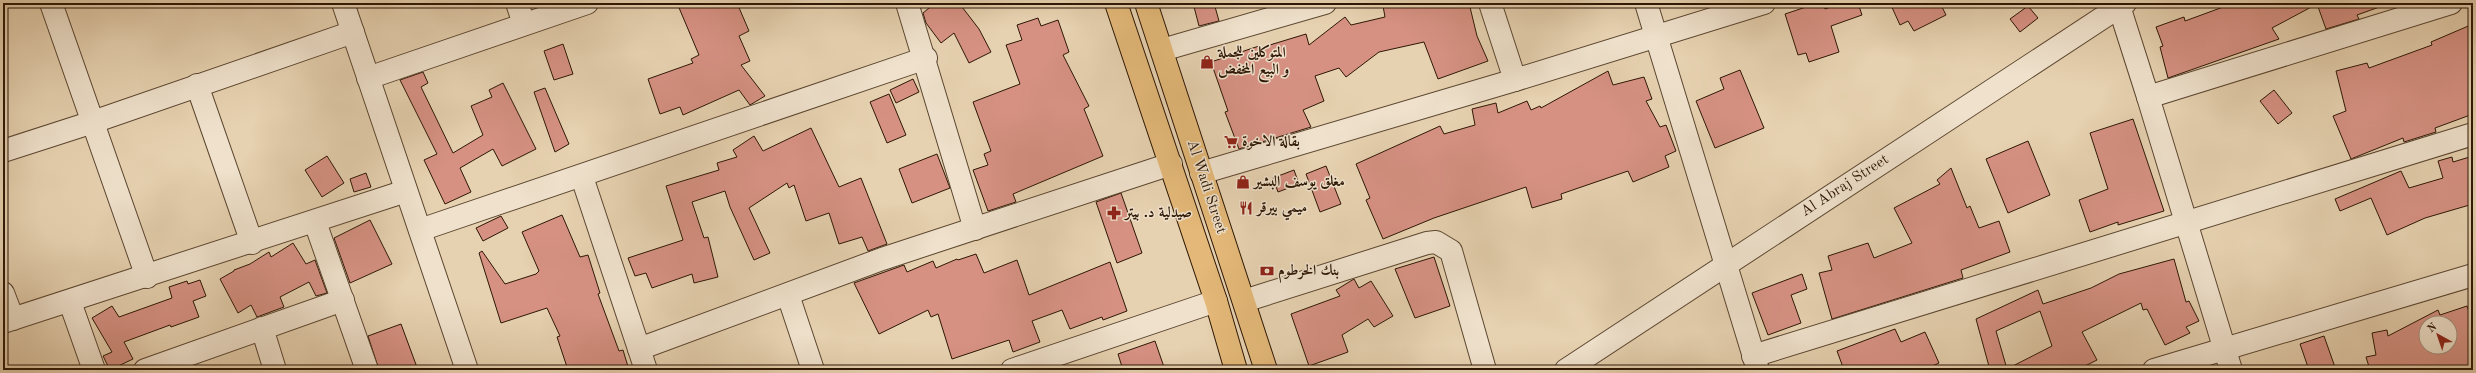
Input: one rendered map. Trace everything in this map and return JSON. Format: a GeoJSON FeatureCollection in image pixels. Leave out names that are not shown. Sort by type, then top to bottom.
{"type":"FeatureCollection","features":[{"type":"Feature","properties":{"kind":"main road","name":"Al Wadi Street"},"geometry":{"type":"LineString","coordinates":[[1116,3],[1216,301],[1236,370]]}},
{"type":"Feature","properties":{"kind":"main road","name":"Al Wadi Street"},"geometry":{"type":"LineString","coordinates":[[1146,3],[1266,370]]}},
{"type":"Feature","properties":{"kind":"street"},"geometry":{"type":"LineString","coordinates":[[51,3],[147,277]]}},
{"type":"Feature","properties":{"kind":"street"},"geometry":{"type":"LineString","coordinates":[[343,3],[467,370]]}},
{"type":"Feature","properties":{"kind":"street"},"geometry":{"type":"LineString","coordinates":[[517,3],[524,24]]}},
{"type":"Feature","properties":{"kind":"street"},"geometry":{"type":"LineString","coordinates":[[368,78],[587,3]]}},
{"type":"Feature","properties":{"kind":"street"},"geometry":{"type":"LineString","coordinates":[[907,3],[926,58],[976,229]]}},
{"type":"Feature","properties":{"kind":"street"},"geometry":{"type":"LineString","coordinates":[[1162,50],[1325,3]]}},
{"type":"Feature","properties":{"kind":"street"},"geometry":{"type":"LineString","coordinates":[[1490,3],[1515,80]]}},
{"type":"Feature","properties":{"kind":"street"},"geometry":{"type":"LineString","coordinates":[[1646,3],[1756,363],[2187,223],[2473,134]]}},
{"type":"Feature","properties":{"kind":"street"},"geometry":{"type":"LineString","coordinates":[[1201,174],[1515,80],[1764,3]]}},
{"type":"Feature","properties":{"kind":"street"},"geometry":{"type":"LineString","coordinates":[[2148,97],[2451,3]]}},
{"type":"Feature","properties":{"kind":"street"},"geometry":{"type":"LineString","coordinates":[[2121,4],[2231,370]]}},
{"type":"Feature","properties":{"kind":"street","name":"Al Abraj Street"},"geometry":{"type":"LineString","coordinates":[[1566,370],[2121,4]]}},
{"type":"Feature","properties":{"kind":"street"},"geometry":{"type":"LineString","coordinates":[[3,151],[93,122],[196,85],[353,32]]}},
{"type":"Feature","properties":{"kind":"street"},"geometry":{"type":"LineString","coordinates":[[420,230],[582,177],[926,58]]}},
{"type":"Feature","properties":{"kind":"street"},"geometry":{"type":"LineString","coordinates":[[196,85],[252,243]]}},
{"type":"Feature","properties":{"kind":"street"},"geometry":{"type":"LineString","coordinates":[[639,349],[882,259],[1171,164]]}},
{"type":"Feature","properties":{"kind":"street"},"geometry":{"type":"LineString","coordinates":[[582,177],[646,370]]}},
{"type":"Feature","properties":{"kind":"street"},"geometry":{"type":"LineString","coordinates":[[3,293],[8,320],[70,302],[406,192]]}},
{"type":"Feature","properties":{"kind":"street"},"geometry":{"type":"LineString","coordinates":[[316,222],[367,370]]}},
{"type":"Feature","properties":{"kind":"street"},"geometry":{"type":"LineString","coordinates":[[1244,301],[1427,243],[1436,242],[1451,252],[1485,370]]}},
{"type":"Feature","properties":{"kind":"street"},"geometry":{"type":"LineString","coordinates":[[2154,370],[2473,275]]}},
{"type":"Feature","properties":{"kind":"street"},"geometry":{"type":"LineString","coordinates":[[788,295],[813,370]]}},
{"type":"Feature","properties":{"kind":"street"},"geometry":{"type":"LineString","coordinates":[[145,370],[181,364],[262,328],[343,300]]}},
{"type":"Feature","properties":{"kind":"street"},"geometry":{"type":"LineString","coordinates":[[1012,370],[1216,301]]}},
{"type":"Feature","properties":{"kind":"street"},"geometry":{"type":"LineString","coordinates":[[70,302],[94,370]]}},
{"type":"Feature","properties":{"kind":"street"},"geometry":{"type":"LineString","coordinates":[[262,328],[275,370]]}},
{"type":"Feature","properties":{"kind":"building"},"geometry":{"type":"Polygon","coordinates":[[[677,3],[737,3],[749,31],[739,36],[750,61],[741,65],[765,96],[750,105],[739,90],[683,115],[680,107],[660,114],[648,79],[693,63],[691,59],[699,55],[677,3]]]}},
{"type":"Feature","properties":{"kind":"building"},"geometry":{"type":"Polygon","coordinates":[[[935,3],[959,3],[979,29],[991,52],[969,63],[954,33],[941,43],[926,23],[923,13],[935,3]]]}},
{"type":"Feature","properties":{"kind":"building"},"geometry":{"type":"Polygon","coordinates":[[[1193,3],[1214,3],[1219,21],[1199,26],[1193,3]]]}},
{"type":"Feature","properties":{"kind":"building"},"geometry":{"type":"Polygon","coordinates":[[[1396,3],[1469,3],[1477,36],[1488,61],[1438,79],[1424,42],[1379,52],[1346,77],[1339,68],[1315,76],[1324,101],[1303,110],[1311,127],[1239,149],[1225,112],[1228,111],[1211,62],[1259,46],[1260,48],[1306,34],[1309,45],[1345,17],[1351,25],[1385,17],[1383,6],[1396,3]]]}},
{"type":"Feature","properties":{"kind":"building"},"geometry":{"type":"Polygon","coordinates":[[[1818,3],[1823,3],[1825,9],[1842,3],[1858,3],[1862,15],[1831,26],[1839,52],[1809,62],[1806,53],[1798,55],[1785,14],[1818,3]]]}},
{"type":"Feature","properties":{"kind":"building"},"geometry":{"type":"Polygon","coordinates":[[[1890,3],[1940,3],[1946,15],[1914,31],[1908,21],[1900,25],[1890,3]]]}},
{"type":"Feature","properties":{"kind":"building"},"geometry":{"type":"Polygon","coordinates":[[[2234,3],[2385,3],[2385,5],[2357,15],[2359,19],[2326,29],[2317,4],[2272,28],[2279,39],[2168,78],[2160,47],[2163,46],[2156,27],[2184,17],[2185,21],[2234,3]]]}},
{"type":"Feature","properties":{"kind":"building"},"geometry":{"type":"Polygon","coordinates":[[[2028,6],[2038,18],[2020,32],[2010,19],[2028,6]]]}},
{"type":"Feature","properties":{"kind":"building"},"geometry":{"type":"Polygon","coordinates":[[[1038,18],[1041,26],[1058,20],[1069,52],[1063,55],[1089,106],[1084,109],[1103,156],[1013,194],[1016,202],[988,211],[973,170],[988,165],[984,154],[991,151],[973,102],[1020,84],[1006,45],[1022,40],[1017,25],[1038,18]]]}},
{"type":"Feature","properties":{"kind":"building"},"geometry":{"type":"Polygon","coordinates":[[[2473,24],[2473,114],[2435,128],[2436,132],[2404,142],[2403,138],[2351,159],[2333,116],[2346,111],[2336,71],[2367,63],[2369,68],[2432,45],[2431,42],[2473,24]]]}},
{"type":"Feature","properties":{"kind":"building"},"geometry":{"type":"Polygon","coordinates":[[[563,44],[573,74],[554,80],[544,51],[563,44]]]}},
{"type":"Feature","properties":{"kind":"building"},"geometry":{"type":"Polygon","coordinates":[[[1740,70],[1764,128],[1715,148],[1696,101],[1724,89],[1720,78],[1740,70]]]}},
{"type":"Feature","properties":{"kind":"building"},"geometry":{"type":"Polygon","coordinates":[[[1608,71],[1613,85],[1644,77],[1652,99],[1646,101],[1660,127],[1666,125],[1676,151],[1665,156],[1669,167],[1633,182],[1628,171],[1561,194],[1562,199],[1532,208],[1526,187],[1434,218],[1383,239],[1366,200],[1370,198],[1356,164],[1440,126],[1444,134],[1475,125],[1472,109],[1496,103],[1498,113],[1527,101],[1531,110],[1540,106],[1541,108],[1608,71]]]}},
{"type":"Feature","properties":{"kind":"building"},"geometry":{"type":"Polygon","coordinates":[[[423,72],[428,83],[421,87],[453,153],[483,135],[471,106],[492,97],[489,90],[503,83],[536,149],[502,166],[493,149],[460,168],[471,192],[445,204],[424,160],[437,154],[400,80],[423,72]]]}},
{"type":"Feature","properties":{"kind":"building"},"geometry":{"type":"Polygon","coordinates":[[[913,79],[919,92],[896,103],[890,90],[913,79]]]}},
{"type":"Feature","properties":{"kind":"building"},"geometry":{"type":"Polygon","coordinates":[[[545,88],[569,144],[555,152],[534,92],[545,88]]]}},
{"type":"Feature","properties":{"kind":"building"},"geometry":{"type":"Polygon","coordinates":[[[2274,90],[2292,113],[2278,124],[2260,101],[2274,90]]]}},
{"type":"Feature","properties":{"kind":"building"},"geometry":{"type":"Polygon","coordinates":[[[889,94],[906,135],[887,143],[870,102],[889,94]]]}},
{"type":"Feature","properties":{"kind":"building"},"geometry":{"type":"Polygon","coordinates":[[[2133,119],[2164,211],[2118,225],[2118,222],[2090,232],[2079,200],[2108,189],[2090,133],[2133,119]]]}},
{"type":"Feature","properties":{"kind":"building"},"geometry":{"type":"Polygon","coordinates":[[[811,128],[839,187],[861,178],[887,244],[868,251],[862,237],[839,244],[829,213],[806,221],[794,185],[789,188],[787,183],[749,208],[770,253],[754,260],[730,207],[725,191],[692,202],[704,238],[708,237],[718,277],[694,283],[692,274],[652,288],[646,273],[635,276],[628,258],[683,240],[666,186],[719,170],[717,163],[737,157],[733,150],[754,136],[763,151],[811,128]]]}},
{"type":"Feature","properties":{"kind":"building"},"geometry":{"type":"Polygon","coordinates":[[[2028,141],[2050,195],[2008,213],[1986,159],[2028,141]]]}},
{"type":"Feature","properties":{"kind":"building"},"geometry":{"type":"Polygon","coordinates":[[[937,154],[950,188],[912,203],[899,169],[937,154]]]}},
{"type":"Feature","properties":{"kind":"building"},"geometry":{"type":"Polygon","coordinates":[[[327,156],[344,183],[322,197],[305,170],[327,156]]]}},
{"type":"Feature","properties":{"kind":"building"},"geometry":{"type":"Polygon","coordinates":[[[2473,156],[2473,204],[2425,218],[2387,235],[2371,198],[2340,211],[2335,199],[2401,171],[2409,188],[2443,178],[2438,161],[2452,157],[2453,162],[2473,156]]]}},
{"type":"Feature","properties":{"kind":"building"},"geometry":{"type":"Polygon","coordinates":[[[1326,166],[1341,204],[1320,212],[1306,174],[1326,166]]]}},
{"type":"Feature","properties":{"kind":"building"},"geometry":{"type":"Polygon","coordinates":[[[1951,168],[1967,208],[1970,206],[1979,228],[1999,221],[2010,252],[1961,270],[1963,278],[1832,319],[1819,273],[1832,270],[1828,256],[1868,243],[1874,258],[1912,243],[1894,208],[1940,184],[1937,180],[1951,168]]]}},
{"type":"Feature","properties":{"kind":"building"},"geometry":{"type":"Polygon","coordinates":[[[1294,170],[1299,184],[1278,192],[1273,178],[1294,170]]]}},
{"type":"Feature","properties":{"kind":"building"},"geometry":{"type":"Polygon","coordinates":[[[366,173],[371,187],[354,192],[350,179],[366,173]]]}},
{"type":"Feature","properties":{"kind":"building"},"geometry":{"type":"Polygon","coordinates":[[[1121,193],[1142,253],[1117,263],[1096,202],[1121,193]]]}},
{"type":"Feature","properties":{"kind":"building"},"geometry":{"type":"Polygon","coordinates":[[[562,215],[580,257],[588,255],[600,293],[598,294],[619,351],[623,350],[629,370],[568,370],[557,337],[560,336],[547,308],[501,323],[479,253],[482,251],[505,284],[536,274],[539,271],[522,232],[562,215]]]}},
{"type":"Feature","properties":{"kind":"building"},"geometry":{"type":"Polygon","coordinates":[[[501,216],[508,228],[483,241],[476,228],[501,216]]]}},
{"type":"Feature","properties":{"kind":"building"},"geometry":{"type":"Polygon","coordinates":[[[370,220],[392,264],[350,283],[334,238],[370,220]]]}},
{"type":"Feature","properties":{"kind":"building"},"geometry":{"type":"Polygon","coordinates":[[[293,243],[306,264],[315,260],[327,293],[316,296],[309,282],[280,297],[284,307],[257,317],[251,305],[238,313],[220,279],[234,270],[250,264],[269,252],[271,257],[293,243]]]}},
{"type":"Feature","properties":{"kind":"building"},"geometry":{"type":"Polygon","coordinates":[[[976,254],[984,273],[1017,260],[1029,295],[1110,262],[1127,311],[1103,320],[1102,317],[1070,329],[1062,310],[1032,321],[1040,342],[1013,352],[1009,340],[952,359],[938,314],[931,317],[928,310],[879,334],[854,283],[904,265],[907,272],[933,261],[936,268],[957,259],[958,260],[976,254]]]}},
{"type":"Feature","properties":{"kind":"building"},"geometry":{"type":"Polygon","coordinates":[[[1434,257],[1450,306],[1415,318],[1395,269],[1434,257]]]}},
{"type":"Feature","properties":{"kind":"building"},"geometry":{"type":"Polygon","coordinates":[[[2174,259],[2186,302],[2189,301],[2199,321],[2186,327],[2190,333],[2165,345],[2147,309],[2143,310],[2141,303],[2082,332],[2097,360],[2077,370],[1990,370],[1976,319],[2038,290],[2043,304],[2091,288],[2119,274],[2174,259]],[[2040,311],[1996,331],[2007,369],[2052,346],[2040,311]]]}},
{"type":"Feature","properties":{"kind":"building"},"geometry":{"type":"Polygon","coordinates":[[[1802,274],[1807,289],[1791,295],[1801,323],[1768,335],[1752,293],[1802,274]]]}},
{"type":"Feature","properties":{"kind":"building"},"geometry":{"type":"Polygon","coordinates":[[[1354,279],[1359,288],[1371,281],[1393,316],[1374,327],[1368,319],[1342,335],[1348,352],[1309,366],[1291,314],[1340,296],[1336,290],[1354,279]]]}},
{"type":"Feature","properties":{"kind":"building"},"geometry":{"type":"Polygon","coordinates":[[[200,280],[206,296],[193,301],[199,317],[171,327],[170,325],[124,342],[133,359],[110,370],[103,356],[112,352],[92,318],[112,306],[119,317],[172,298],[169,287],[187,281],[188,284],[200,280]]]}},
{"type":"Feature","properties":{"kind":"building"},"geometry":{"type":"Polygon","coordinates":[[[2467,306],[2473,324],[2473,370],[2370,370],[2366,357],[2376,355],[2372,333],[2387,330],[2388,336],[2418,320],[2418,355],[2458,355],[2458,315],[2440,315],[2467,306]]]}},
{"type":"Feature","properties":{"kind":"building"},"geometry":{"type":"Polygon","coordinates":[[[2438,310],[2440,315],[2428,315],[2438,310]]]}},
{"type":"Feature","properties":{"kind":"building"},"geometry":{"type":"Polygon","coordinates":[[[401,324],[418,370],[379,370],[368,336],[401,324]]]}},
{"type":"Feature","properties":{"kind":"building"},"geometry":{"type":"Polygon","coordinates":[[[1895,329],[1901,342],[1925,332],[1939,363],[1924,370],[1844,370],[1837,351],[1895,329]]]}},
{"type":"Feature","properties":{"kind":"building"},"geometry":{"type":"Polygon","coordinates":[[[2324,336],[2336,370],[2309,370],[2300,344],[2324,336]]]}},
{"type":"Feature","properties":{"kind":"building"},"geometry":{"type":"Polygon","coordinates":[[[1155,341],[1165,370],[1123,370],[1118,354],[1155,341]]]}},
{"type":"Feature","properties":{"kind":"place","name":"المتوكلين للجملة و البيع المخفض"},"geometry":{"type":"Point","coordinates":[1207,62]}},
{"type":"Feature","properties":{"kind":"place","name":"بقالة الاخوة"},"geometry":{"type":"Point","coordinates":[1231,142]}},
{"type":"Feature","properties":{"kind":"place","name":"مغلق يوسف البشير"},"geometry":{"type":"Point","coordinates":[1243,182]}},
{"type":"Feature","properties":{"kind":"place","name":"ميمي بيرقر"},"geometry":{"type":"Point","coordinates":[1246,208]}},
{"type":"Feature","properties":{"kind":"place","name":"صيدلية د. بيتر"},"geometry":{"type":"Point","coordinates":[1114,213]}},
{"type":"Feature","properties":{"kind":"place","name":"بنك الخرطوم"},"geometry":{"type":"Point","coordinates":[1267,271]}}]}
